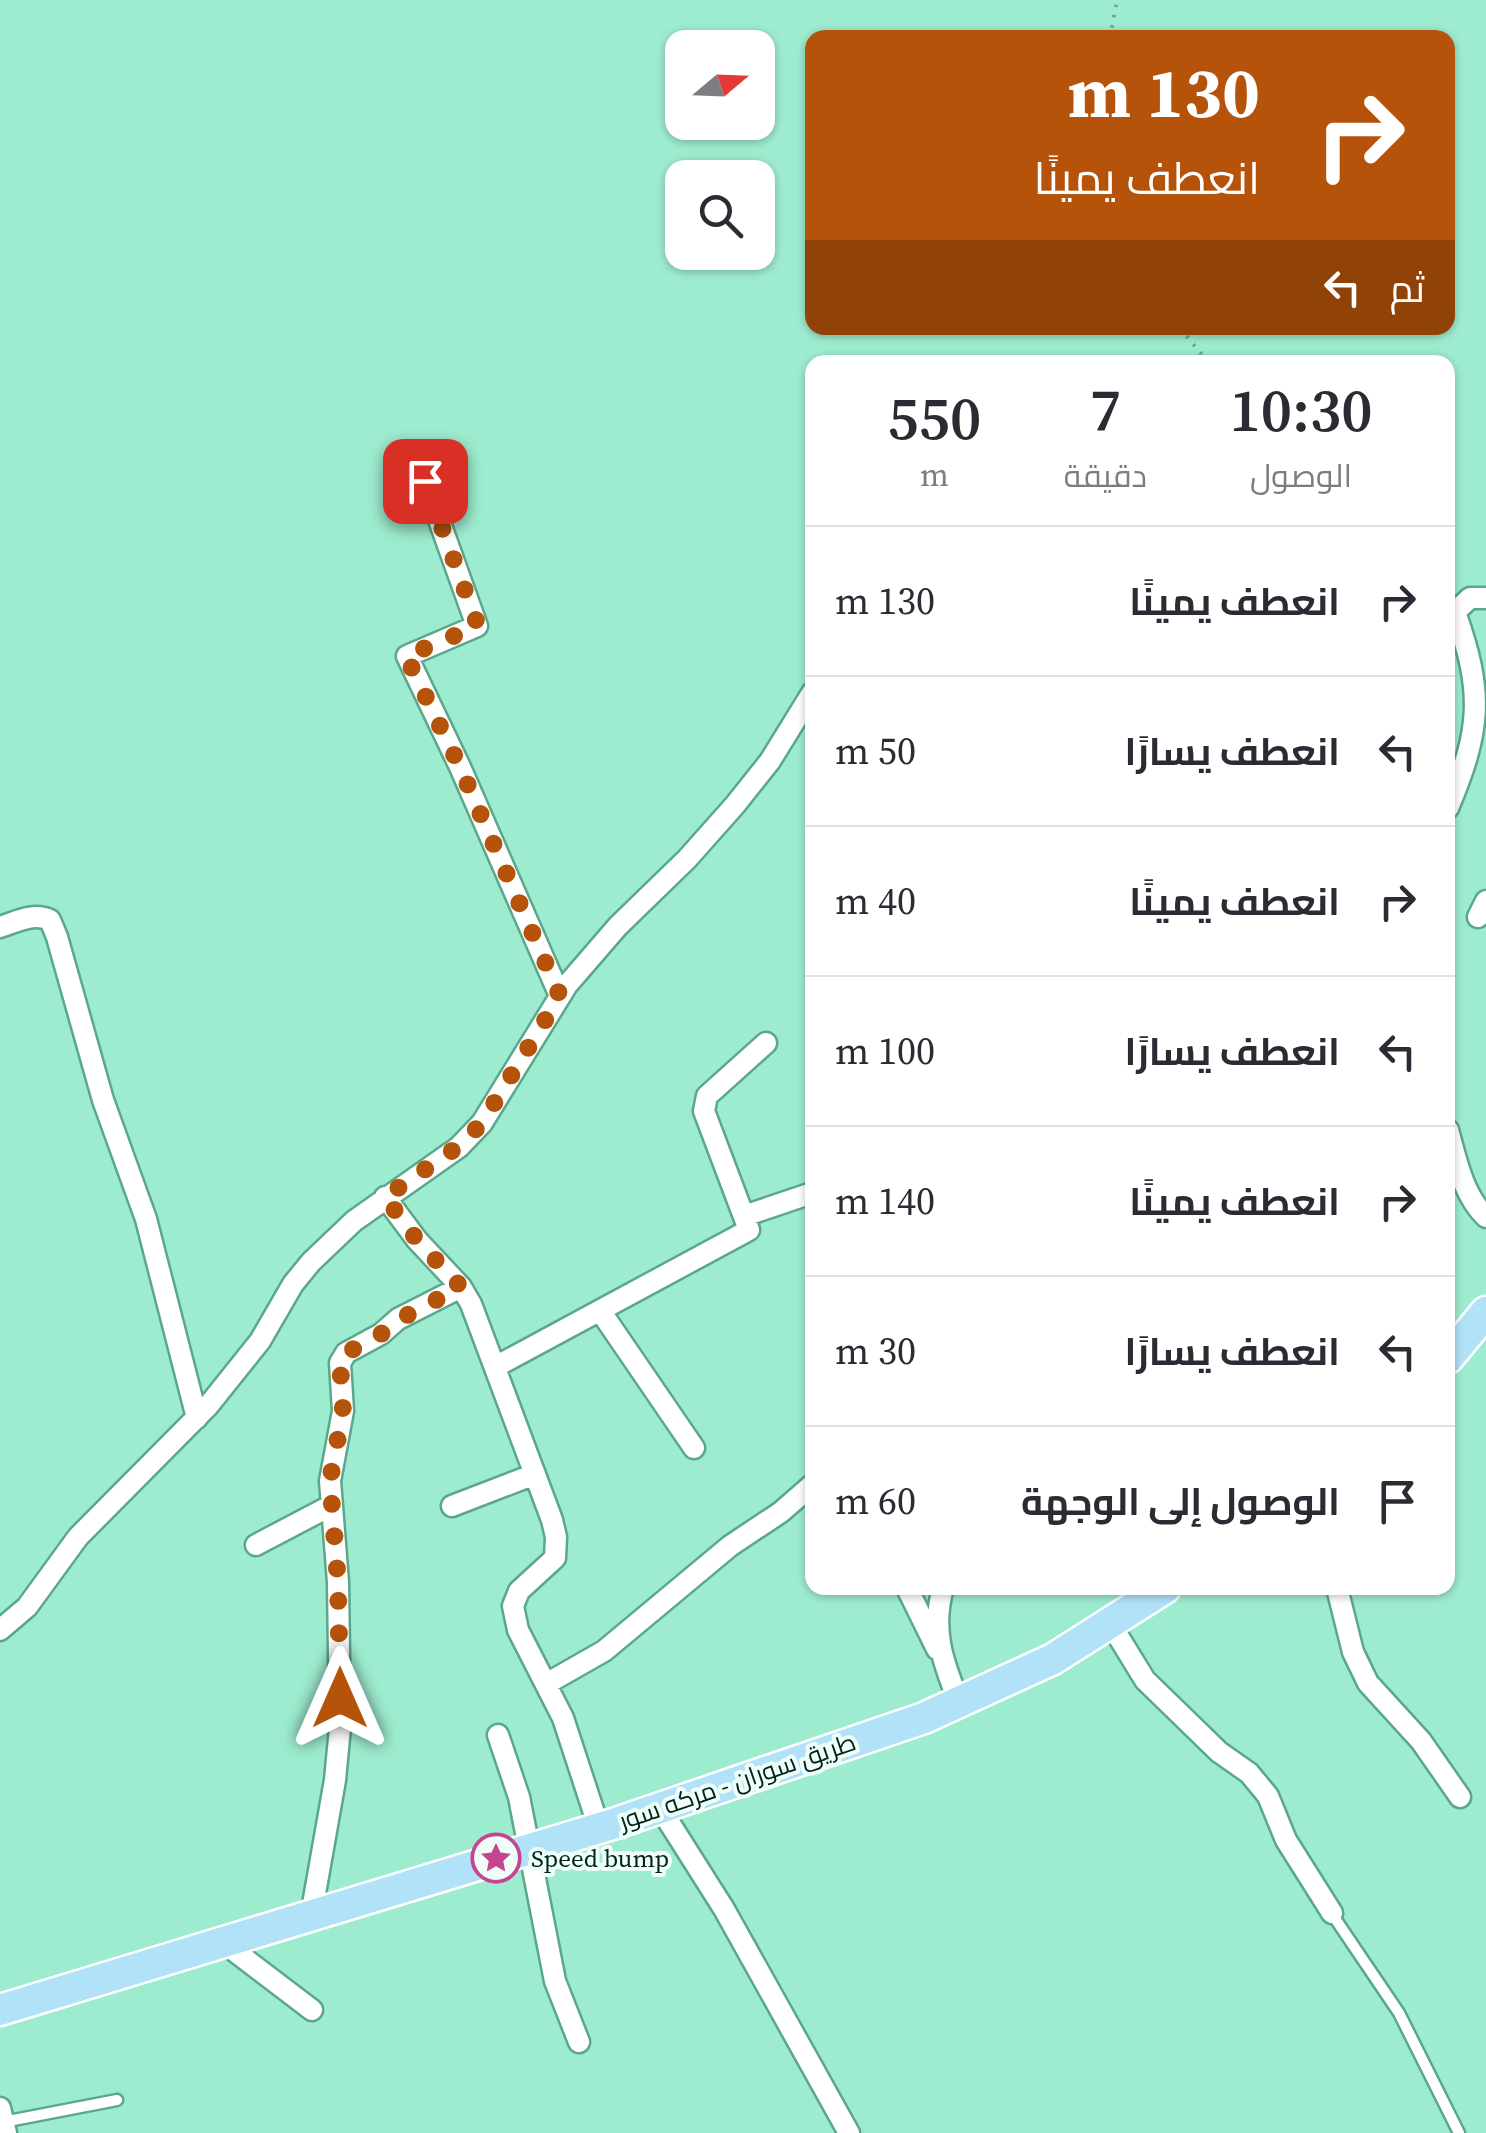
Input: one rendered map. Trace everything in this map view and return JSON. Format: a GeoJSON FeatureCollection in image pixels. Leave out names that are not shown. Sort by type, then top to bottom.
{"type":"FeatureCollection","features":[{"type":"Feature","properties":{"kind":"main road"},"geometry":{"type":"LineString","coordinates":[[1455,1350],[1486,1312]]}},
{"type":"Feature","properties":{"kind":"main road","name":"طريق سوران - مركه سور"},"geometry":{"type":"LineString","coordinates":[[0,2010],[599,1828],[924,1718],[1053,1659],[1154,1595]]}},
{"type":"Feature","properties":{"kind":"street"},"geometry":{"type":"LineString","coordinates":[[425,481],[478,626],[406,656],[460,767],[560,996]]}},
{"type":"Feature","properties":{"kind":"street"},"geometry":{"type":"LineString","coordinates":[[1455,788],[1475,730],[1476,683],[1455,612],[1470,598],[1486,598]]}},
{"type":"Feature","properties":{"kind":"street"},"geometry":{"type":"LineString","coordinates":[[0,1630],[27,1607],[78,1537],[197,1418],[260,1341],[293,1284],[311,1262],[385,1197],[459,1146],[482,1123],[560,996],[618,926],[687,860],[735,805],[770,761],[805,704]]}},
{"type":"Feature","properties":{"kind":"street"},"geometry":{"type":"LineString","coordinates":[[0,927],[42,916],[50,920],[57,937],[102,1100],[146,1219],[197,1418]]}},
{"type":"Feature","properties":{"kind":"street"},"geometry":{"type":"LineString","coordinates":[[495,1367],[749,1230],[704,1111],[707,1096],[766,1044]]}},
{"type":"Feature","properties":{"kind":"street"},"geometry":{"type":"LineString","coordinates":[[1455,1154],[1478,1210],[1486,1217]]}},
{"type":"Feature","properties":{"kind":"street"},"geometry":{"type":"LineString","coordinates":[[744,1216],[805,1195]]}},
{"type":"Feature","properties":{"kind":"street"},"geometry":{"type":"LineString","coordinates":[[385,1197],[417,1240],[461,1287],[552,1520],[556,1537],[554,1558],[519,1591],[513,1606],[518,1630],[564,1718],[599,1828]]}},
{"type":"Feature","properties":{"kind":"street"},"geometry":{"type":"LineString","coordinates":[[311,1916],[340,1728],[332,1458],[343,1411],[340,1363],[346,1353],[398,1320],[461,1287]]}},
{"type":"Feature","properties":{"kind":"street"},"geometry":{"type":"LineString","coordinates":[[601,1312],[694,1448]]}},
{"type":"Feature","properties":{"kind":"street"},"geometry":{"type":"LineString","coordinates":[[452,1506],[535,1474]]}},
{"type":"Feature","properties":{"kind":"street"},"geometry":{"type":"LineString","coordinates":[[546,1684],[604,1650],[730,1546],[805,1492]]}},
{"type":"Feature","properties":{"kind":"street"},"geometry":{"type":"LineString","coordinates":[[256,1545],[332,1505]]}},
{"type":"Feature","properties":{"kind":"street"},"geometry":{"type":"LineString","coordinates":[[911,1595],[959,1702]]}},
{"type":"Feature","properties":{"kind":"street"},"geometry":{"type":"LineString","coordinates":[[939,1652],[937,1609],[941,1595]]}},
{"type":"Feature","properties":{"kind":"street"},"geometry":{"type":"LineString","coordinates":[[1339,1595],[1353,1652],[1368,1683],[1414,1732],[1460,1797]]}},
{"type":"Feature","properties":{"kind":"street"},"geometry":{"type":"LineString","coordinates":[[1110,1622],[1145,1680],[1219,1752],[1249,1773],[1268,1796],[1286,1840],[1332,1913]]}},
{"type":"Feature","properties":{"kind":"street"},"geometry":{"type":"LineString","coordinates":[[498,1735],[519,1796],[555,1982],[579,2042]]}},
{"type":"Feature","properties":{"kind":"street"},"geometry":{"type":"LineString","coordinates":[[660,1808],[724,1909],[849,2133]]}},
{"type":"Feature","properties":{"kind":"street"},"geometry":{"type":"LineString","coordinates":[[224,1943],[312,2010]]}},
{"type":"Feature","properties":{"kind":"lane"},"geometry":{"type":"LineString","coordinates":[[1332,1913],[1399,2013],[1459,2133]]}},
{"type":"Feature","properties":{"kind":"lane"},"geometry":{"type":"LineString","coordinates":[[3,2121],[117,2100]]}},
{"type":"Feature","properties":{"kind":"path"},"geometry":{"type":"LineString","coordinates":[[1113,30],[1116,0]]}},
{"type":"Feature","properties":{"kind":"path"},"geometry":{"type":"LineString","coordinates":[[1186,335],[1202,355]]}},
{"type":"Feature","properties":{"kind":"place","name":"Speed bump"},"geometry":{"type":"Point","coordinates":[496,1858]}},
{"type":"Feature","properties":{"kind":"route"},"geometry":{"type":"LineString","coordinates":[[340,1698],[338,1582],[330,1480],[343,1411],[340,1363],[346,1353],[398,1320],[461,1287],[417,1240],[385,1197],[459,1146],[482,1123],[560,996],[460,767],[406,656],[478,626],[425,481]]}}]}
